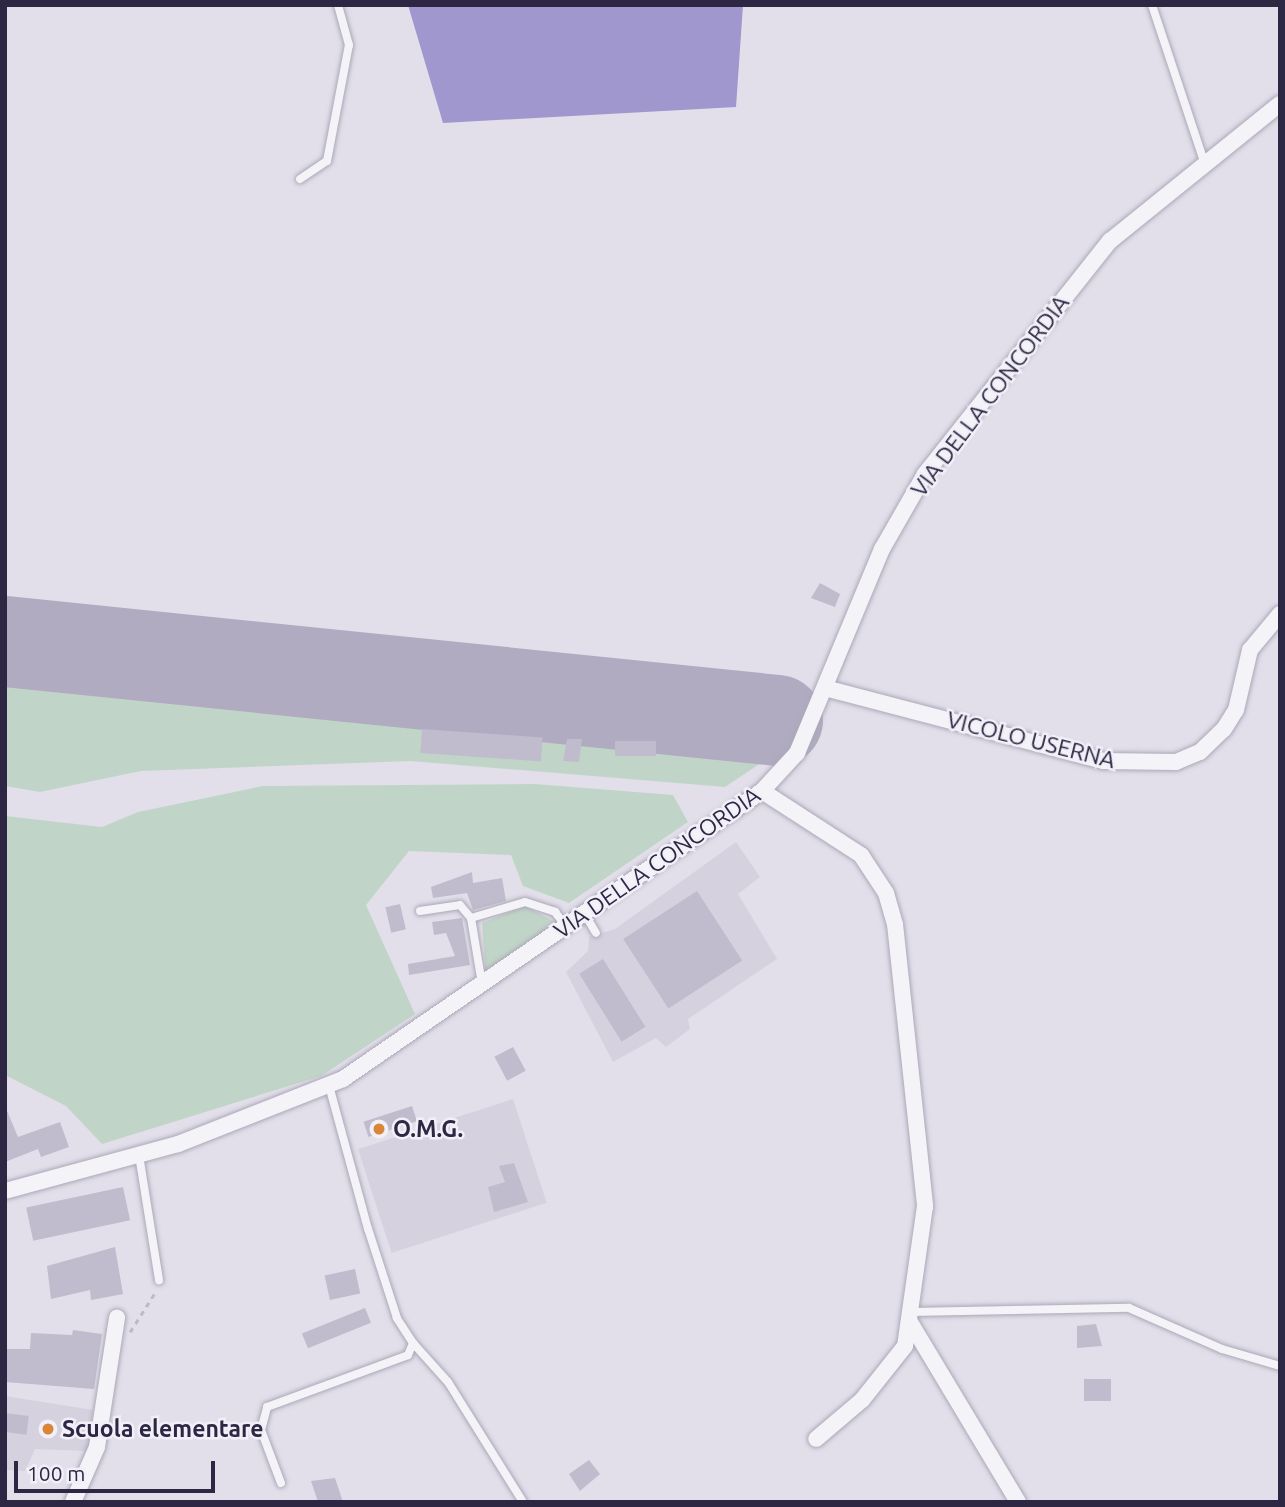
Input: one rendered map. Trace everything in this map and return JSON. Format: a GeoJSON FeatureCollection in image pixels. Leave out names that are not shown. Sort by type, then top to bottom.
{"type":"FeatureCollection","features":[{"type":"Feature","properties":{"kind":"street","name":"VIA DELLA CONCORDIA"},"geometry":{"type":"LineString","coordinates":[[5,1191],[256,1118],[329,1085],[483,986],[762,791],[797,753],[882,549],[925,474],[1110,241],[1280,104]]}},
{"type":"Feature","properties":{"kind":"street","name":"VICOLO USERNA"},"geometry":{"type":"LineString","coordinates":[[825,688],[1103,761],[1176,762],[1200,752],[1224,729],[1236,710],[1250,650],[1280,614]]}},
{"type":"Feature","properties":{"kind":"street"},"geometry":{"type":"LineString","coordinates":[[762,791],[861,855],[886,893],[895,924],[925,1206],[905,1346],[862,1400],[816,1439]]}},
{"type":"Feature","properties":{"kind":"street"},"geometry":{"type":"LineString","coordinates":[[910,1317],[1018,1502]]}},
{"type":"Feature","properties":{"kind":"street"},"geometry":{"type":"LineString","coordinates":[[73,1502],[97,1447],[117,1318]]}},
{"type":"Feature","properties":{"kind":"lane"},"geometry":{"type":"LineString","coordinates":[[300,179],[327,161],[349,45],[338,5]]}},
{"type":"Feature","properties":{"kind":"lane"},"geometry":{"type":"LineString","coordinates":[[1152,5],[1205,164]]}},
{"type":"Feature","properties":{"kind":"lane"},"geometry":{"type":"LineString","coordinates":[[471,918],[525,902],[555,912],[566,926]]}},
{"type":"Feature","properties":{"kind":"lane"},"geometry":{"type":"LineString","coordinates":[[420,911],[460,905],[471,918],[483,986]]}},
{"type":"Feature","properties":{"kind":"lane"},"geometry":{"type":"LineString","coordinates":[[584,913],[596,933]]}},
{"type":"Feature","properties":{"kind":"lane"},"geometry":{"type":"LineString","coordinates":[[329,1085],[368,1229],[397,1318],[412,1343],[448,1382],[523,1502]]}},
{"type":"Feature","properties":{"kind":"lane"},"geometry":{"type":"LineString","coordinates":[[139,1154],[159,1280]]}},
{"type":"Feature","properties":{"kind":"lane"},"geometry":{"type":"LineString","coordinates":[[910,1317],[1129,1308],[1222,1349],[1280,1366]]}},
{"type":"Feature","properties":{"kind":"lane"},"geometry":{"type":"LineString","coordinates":[[281,1483],[261,1430],[267,1407],[408,1355],[412,1343]]}},
{"type":"Feature","properties":{"kind":"shaded area"},"geometry":{"type":"Polygon","coordinates":[[[408,5],[743,5],[736,107],[443,123],[408,5]]]}},
{"type":"Feature","properties":{"kind":"shaded area"},"geometry":{"type":"Polygon","coordinates":[[[736,842],[760,877],[738,894],[777,959],[688,1019],[690,1029],[666,1047],[656,1038],[613,1062],[566,972],[588,951],[589,937],[615,929],[736,842]]]}},
{"type":"Feature","properties":{"kind":"shaded area"},"geometry":{"type":"Polygon","coordinates":[[[513,1099],[547,1203],[392,1253],[358,1149],[513,1099]]]}},
{"type":"Feature","properties":{"kind":"shaded area","name":"Scuola elementare"},"geometry":{"type":"Polygon","coordinates":[[[5,1396],[93,1410],[88,1451],[35,1449],[25,1471],[5,1470],[5,1396]]]}},
{"type":"Feature","properties":{"kind":"green space"},"geometry":{"type":"Polygon","coordinates":[[[5,617],[803,696],[785,747],[725,787],[410,761],[141,771],[40,792],[5,786],[5,617]]]}},
{"type":"Feature","properties":{"kind":"green space"},"geometry":{"type":"Polygon","coordinates":[[[535,784],[673,795],[688,822],[569,903],[523,886],[511,855],[409,851],[366,905],[415,1014],[321,1076],[102,1144],[66,1106],[5,1075],[5,816],[102,827],[138,812],[263,786],[535,784]]]}},
{"type":"Feature","properties":{"kind":"green space"},"geometry":{"type":"Polygon","coordinates":[[[525,906],[555,922],[486,976],[482,923],[525,906]]]}},
{"type":"Feature","properties":{"kind":"building"},"geometry":{"type":"Polygon","coordinates":[[[820,583],[840,594],[835,607],[811,598],[820,583]]]}},
{"type":"Feature","properties":{"kind":"building"},"geometry":{"type":"Polygon","coordinates":[[[422,729],[543,737],[541,761],[420,753],[422,729]]]}},
{"type":"Feature","properties":{"kind":"building"},"geometry":{"type":"Polygon","coordinates":[[[567,739],[582,739],[579,762],[563,761],[567,739]]]}},
{"type":"Feature","properties":{"kind":"building"},"geometry":{"type":"Polygon","coordinates":[[[615,741],[656,741],[656,756],[615,756],[615,741]]]}},
{"type":"Feature","properties":{"kind":"building"},"geometry":{"type":"Polygon","coordinates":[[[472,872],[473,883],[502,878],[506,901],[473,910],[467,893],[433,898],[431,887],[472,872]]]}},
{"type":"Feature","properties":{"kind":"building"},"geometry":{"type":"Polygon","coordinates":[[[697,891],[742,961],[668,1009],[623,939],[697,891]]]}},
{"type":"Feature","properties":{"kind":"building"},"geometry":{"type":"Polygon","coordinates":[[[400,904],[406,929],[391,933],[385,907],[400,904]]]}},
{"type":"Feature","properties":{"kind":"building"},"geometry":{"type":"Polygon","coordinates":[[[462,918],[470,965],[409,975],[408,964],[455,956],[446,933],[434,935],[432,922],[462,918]]]}},
{"type":"Feature","properties":{"kind":"building"},"geometry":{"type":"Polygon","coordinates":[[[603,959],[645,1027],[622,1042],[579,974],[603,959]]]}},
{"type":"Feature","properties":{"kind":"building"},"geometry":{"type":"Polygon","coordinates":[[[513,1047],[526,1071],[507,1081],[494,1057],[513,1047]]]}},
{"type":"Feature","properties":{"kind":"building"},"geometry":{"type":"Polygon","coordinates":[[[5,1106],[18,1137],[60,1122],[69,1147],[41,1157],[38,1149],[5,1162],[5,1106]]]}},
{"type":"Feature","properties":{"kind":"building","name":"O.M.G."},"geometry":{"type":"Polygon","coordinates":[[[412,1106],[417,1121],[368,1137],[363,1122],[412,1106]]]}},
{"type":"Feature","properties":{"kind":"building"},"geometry":{"type":"Polygon","coordinates":[[[514,1163],[528,1202],[494,1212],[488,1187],[505,1182],[499,1166],[514,1163]]]}},
{"type":"Feature","properties":{"kind":"building"},"geometry":{"type":"Polygon","coordinates":[[[123,1187],[130,1220],[33,1241],[26,1208],[123,1187]]]}},
{"type":"Feature","properties":{"kind":"building"},"geometry":{"type":"Polygon","coordinates":[[[115,1247],[123,1294],[91,1300],[90,1290],[51,1299],[47,1266],[115,1247]]]}},
{"type":"Feature","properties":{"kind":"building"},"geometry":{"type":"Polygon","coordinates":[[[355,1269],[360,1293],[330,1300],[325,1275],[355,1269]]]}},
{"type":"Feature","properties":{"kind":"building"},"geometry":{"type":"Polygon","coordinates":[[[365,1308],[371,1323],[308,1348],[302,1333],[365,1308]]]}},
{"type":"Feature","properties":{"kind":"building"},"geometry":{"type":"Polygon","coordinates":[[[1096,1324],[1102,1346],[1077,1348],[1077,1326],[1096,1324]]]}},
{"type":"Feature","properties":{"kind":"building"},"geometry":{"type":"Polygon","coordinates":[[[73,1330],[102,1334],[94,1389],[5,1382],[5,1349],[30,1349],[31,1333],[72,1335],[73,1330]]]}},
{"type":"Feature","properties":{"kind":"building"},"geometry":{"type":"Polygon","coordinates":[[[1084,1379],[1111,1379],[1111,1401],[1084,1401],[1084,1379]]]}},
{"type":"Feature","properties":{"kind":"building"},"geometry":{"type":"Polygon","coordinates":[[[5,1413],[29,1416],[27,1435],[5,1432],[5,1413]]]}},
{"type":"Feature","properties":{"kind":"building"},"geometry":{"type":"Polygon","coordinates":[[[589,1460],[600,1474],[580,1491],[569,1474],[589,1460]]]}},
{"type":"Feature","properties":{"kind":"building"},"geometry":{"type":"Polygon","coordinates":[[[335,1478],[343,1502],[318,1502],[311,1481],[335,1478]]]}},
{"type":"Feature","properties":{"kind":"runway"},"geometry":{"type":"LineString","coordinates":[[5,641],[777,720]]}},
{"type":"Feature","properties":{"kind":"place","name":"O.M.G."},"geometry":{"type":"Point","coordinates":[379,1129]}},
{"type":"Feature","properties":{"kind":"place","name":"Scuola elementare"},"geometry":{"type":"Point","coordinates":[48,1429]}}]}
